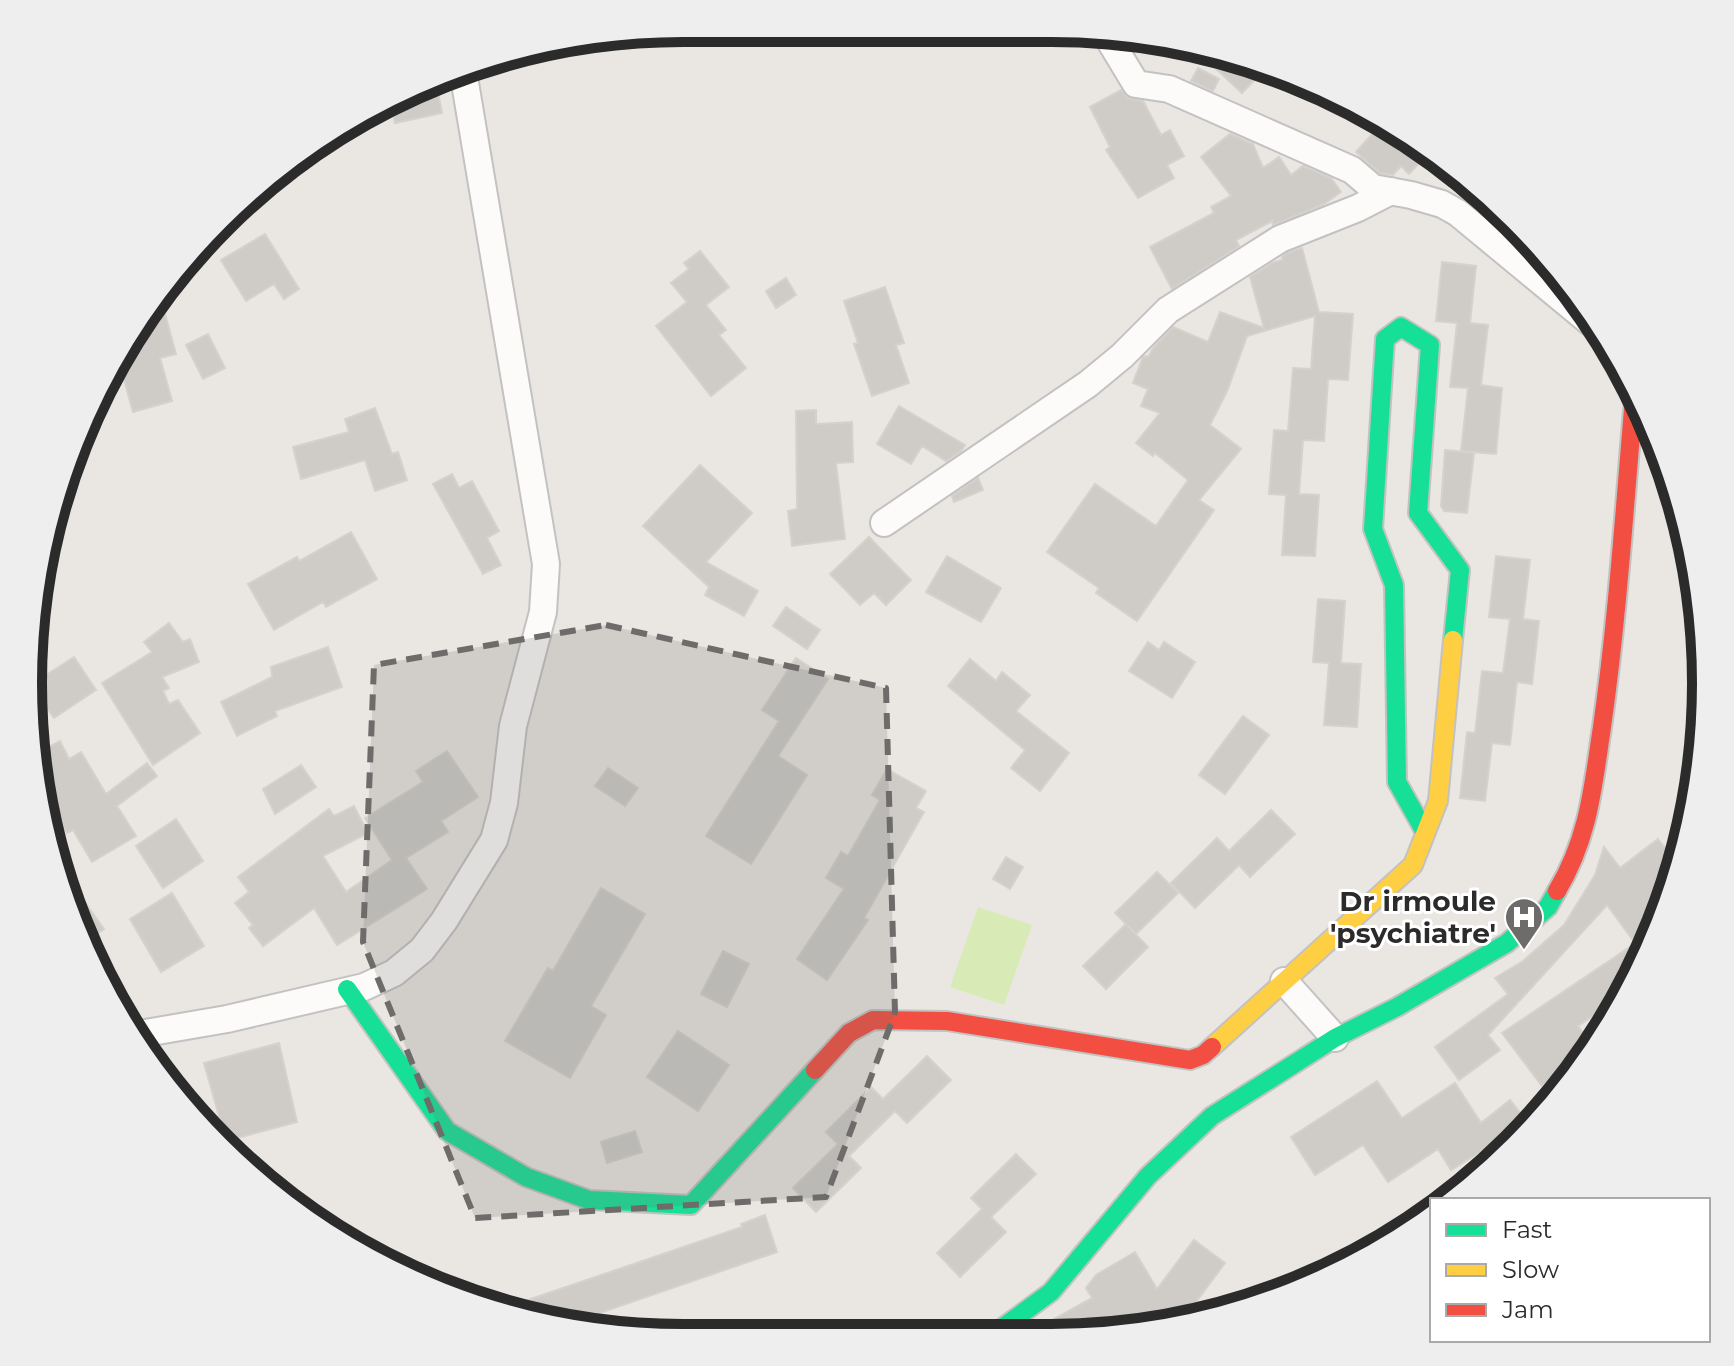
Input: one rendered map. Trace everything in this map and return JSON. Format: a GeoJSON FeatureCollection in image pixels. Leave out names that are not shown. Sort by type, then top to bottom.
{"type":"FeatureCollection","features":[{"type":"Feature","properties":{"kind":"street"},"geometry":{"type":"LineString","coordinates":[[1112,45],[1136,84],[1169,89],[1352,170],[1373,188],[1442,204],[1458,213],[1567,303]]}},
{"type":"Feature","properties":{"kind":"street"},"geometry":{"type":"LineString","coordinates":[[146,1033],[227,1019],[364,987],[394,973],[422,950],[444,921],[494,840],[504,803],[513,726],[543,612],[546,564],[465,81]]}},
{"type":"Feature","properties":{"kind":"street"},"geometry":{"type":"LineString","coordinates":[[884,523],[1088,384],[1122,356],[1168,310],[1280,239],[1358,208],[1391,191]]}},
{"type":"Feature","properties":{"kind":"street"},"geometry":{"type":"LineString","coordinates":[[347,989],[447,1131],[526,1177],[589,1200],[691,1205],[849,1033],[873,1020],[947,1021],[1190,1060],[1203,1055],[1413,865],[1438,801],[1460,570],[1418,513],[1430,345],[1401,327],[1385,339],[1373,529],[1394,585],[1397,782],[1425,832]]}},
{"type":"Feature","properties":{"kind":"street"},"geometry":{"type":"LineString","coordinates":[[1008,1324],[1051,1292],[1148,1176],[1212,1116],[1335,1038],[1397,1007],[1507,943],[1548,907],[1574,863],[1589,811],[1609,677],[1633,414]]}},
{"type":"Feature","properties":{"kind":"street"},"geometry":{"type":"LineString","coordinates":[[1284,981],[1335,1038]]}},
{"type":"Feature","properties":{"kind":"highlighted area"},"geometry":{"type":"Polygon","coordinates":[[[606,625],[886,688],[895,1013],[826,1197],[475,1218],[363,942],[374,665],[606,625]]]}},
{"type":"Feature","properties":{"kind":"green space"},"geometry":{"type":"Polygon","coordinates":[[[978,907],[1032,925],[1004,1005],[950,987],[978,907]]]}},
{"type":"Feature","properties":{"kind":"building"},"geometry":{"type":"Polygon","coordinates":[[[1215,64],[1258,76],[1242,93],[1213,66],[1215,64]]]}},
{"type":"Feature","properties":{"kind":"building"},"geometry":{"type":"Polygon","coordinates":[[[1198,68],[1219,79],[1213,91],[1191,81],[1198,68]]]}},
{"type":"Feature","properties":{"kind":"building"},"geometry":{"type":"Polygon","coordinates":[[[1121,90],[1128,98],[1143,101],[1161,135],[1170,130],[1184,156],[1167,165],[1174,178],[1138,198],[1106,150],[1110,147],[1090,107],[1121,90]]]}},
{"type":"Feature","properties":{"kind":"building"},"geometry":{"type":"Polygon","coordinates":[[[438,91],[442,113],[395,123],[392,112],[438,91]]]}},
{"type":"Feature","properties":{"kind":"building"},"geometry":{"type":"Polygon","coordinates":[[[1376,130],[1422,160],[1409,174],[1401,166],[1393,175],[1380,173],[1356,152],[1376,130]]]}},
{"type":"Feature","properties":{"kind":"building"},"geometry":{"type":"Polygon","coordinates":[[[1230,134],[1253,144],[1263,168],[1279,157],[1291,175],[1303,166],[1331,178],[1341,192],[1324,204],[1273,225],[1272,221],[1236,240],[1239,246],[1172,289],[1150,247],[1214,213],[1211,207],[1231,196],[1201,157],[1230,134]]]}},
{"type":"Feature","properties":{"kind":"building"},"geometry":{"type":"Polygon","coordinates":[[[265,234],[299,289],[284,299],[274,284],[246,301],[221,260],[265,234]]]}},
{"type":"Feature","properties":{"kind":"building"},"geometry":{"type":"Polygon","coordinates":[[[1302,248],[1319,312],[1353,314],[1348,380],[1328,379],[1324,441],[1303,440],[1299,494],[1319,495],[1315,556],[1282,555],[1286,495],[1269,494],[1274,430],[1288,431],[1293,368],[1311,369],[1315,316],[1247,336],[1228,389],[1210,425],[1241,449],[1199,500],[1214,510],[1137,621],[1096,593],[1099,588],[1047,552],[1095,484],[1156,526],[1188,480],[1155,453],[1153,456],[1136,443],[1160,413],[1141,406],[1148,389],[1133,383],[1143,357],[1149,356],[1173,327],[1208,342],[1220,312],[1264,328],[1250,277],[1282,260],[1287,253],[1302,248]]]}},
{"type":"Feature","properties":{"kind":"building"},"geometry":{"type":"Polygon","coordinates":[[[700,251],[729,287],[706,305],[726,330],[719,335],[746,368],[711,396],[656,326],[687,302],[671,283],[689,269],[684,263],[700,251]]]}},
{"type":"Feature","properties":{"kind":"building"},"geometry":{"type":"Polygon","coordinates":[[[1442,262],[1476,266],[1470,323],[1488,325],[1481,385],[1502,388],[1496,454],[1461,451],[1468,388],[1450,387],[1457,323],[1436,321],[1442,262]]]}},
{"type":"Feature","properties":{"kind":"building"},"geometry":{"type":"Polygon","coordinates":[[[786,278],[796,295],[776,308],[766,291],[786,278]]]}},
{"type":"Feature","properties":{"kind":"building"},"geometry":{"type":"Polygon","coordinates":[[[885,287],[904,343],[896,345],[909,383],[872,396],[854,344],[858,343],[844,301],[885,287]]]}},
{"type":"Feature","properties":{"kind":"building"},"geometry":{"type":"Polygon","coordinates":[[[164,310],[176,354],[160,358],[172,401],[133,412],[122,373],[164,310]]]}},
{"type":"Feature","properties":{"kind":"building"},"geometry":{"type":"Polygon","coordinates":[[[208,334],[225,368],[203,379],[186,345],[208,334]]]}},
{"type":"Feature","properties":{"kind":"building"},"geometry":{"type":"Polygon","coordinates":[[[899,406],[965,445],[946,461],[922,446],[911,464],[877,444],[899,406]]]}},
{"type":"Feature","properties":{"kind":"building"},"geometry":{"type":"Polygon","coordinates":[[[375,408],[392,454],[398,452],[407,480],[375,491],[365,460],[301,479],[293,447],[349,432],[345,419],[375,408]]]}},
{"type":"Feature","properties":{"kind":"building"},"geometry":{"type":"Polygon","coordinates":[[[816,410],[816,424],[852,422],[853,462],[836,463],[845,539],[792,546],[788,511],[797,509],[796,411],[816,410]]]}},
{"type":"Feature","properties":{"kind":"building"},"geometry":{"type":"Polygon","coordinates":[[[1445,450],[1474,453],[1467,513],[1444,511],[1441,506],[1445,450]]]}},
{"type":"Feature","properties":{"kind":"building"},"geometry":{"type":"Polygon","coordinates":[[[700,465],[752,513],[706,562],[758,591],[744,616],[705,595],[709,587],[643,526],[700,465]]]}},
{"type":"Feature","properties":{"kind":"building"},"geometry":{"type":"Polygon","coordinates":[[[452,474],[459,488],[472,481],[499,531],[487,538],[501,565],[483,574],[433,484],[452,474]]]}},
{"type":"Feature","properties":{"kind":"building"},"geometry":{"type":"Polygon","coordinates":[[[978,478],[983,490],[954,502],[952,496],[978,478]]]}},
{"type":"Feature","properties":{"kind":"building"},"geometry":{"type":"Polygon","coordinates":[[[351,532],[377,579],[326,607],[323,602],[274,630],[248,584],[297,557],[299,561],[351,532]]]}},
{"type":"Feature","properties":{"kind":"building"},"geometry":{"type":"Polygon","coordinates":[[[869,537],[911,580],[886,605],[874,593],[860,605],[830,574],[869,537]]]}},
{"type":"Feature","properties":{"kind":"building"},"geometry":{"type":"Polygon","coordinates":[[[947,556],[1001,588],[981,622],[926,592],[947,556]]]}},
{"type":"Feature","properties":{"kind":"building"},"geometry":{"type":"Polygon","coordinates":[[[1496,556],[1530,560],[1523,619],[1539,621],[1532,684],[1517,682],[1510,745],[1492,743],[1485,801],[1460,798],[1467,732],[1475,733],[1482,671],[1503,673],[1510,619],[1489,617],[1496,556]]]}},
{"type":"Feature","properties":{"kind":"building"},"geometry":{"type":"Polygon","coordinates":[[[1318,599],[1345,601],[1341,663],[1361,664],[1357,727],[1324,725],[1329,663],[1313,662],[1318,599]]]}},
{"type":"Feature","properties":{"kind":"building"},"geometry":{"type":"Polygon","coordinates":[[[786,607],[820,630],[807,649],[773,626],[786,607]]]}},
{"type":"Feature","properties":{"kind":"building"},"geometry":{"type":"Polygon","coordinates":[[[169,623],[183,642],[190,639],[199,662],[162,677],[169,688],[163,691],[169,704],[178,700],[200,733],[153,765],[102,683],[152,652],[144,642],[169,623]]]}},
{"type":"Feature","properties":{"kind":"building"},"geometry":{"type":"Polygon","coordinates":[[[1148,642],[1159,650],[1164,642],[1195,662],[1172,698],[1129,671],[1148,642]]]}},
{"type":"Feature","properties":{"kind":"building"},"geometry":{"type":"Polygon","coordinates":[[[328,647],[342,687],[275,711],[277,716],[237,736],[221,702],[272,677],[271,667],[328,647]]]}},
{"type":"Feature","properties":{"kind":"building"},"geometry":{"type":"Polygon","coordinates":[[[74,657],[96,690],[54,718],[43,705],[42,678],[74,657]]]}},
{"type":"Feature","properties":{"kind":"building"},"geometry":{"type":"Polygon","coordinates":[[[796,658],[828,679],[778,756],[807,775],[751,864],[706,836],[779,721],[762,710],[796,658]]]}},
{"type":"Feature","properties":{"kind":"building"},"geometry":{"type":"Polygon","coordinates":[[[970,659],[996,681],[1002,672],[1030,695],[1016,711],[1069,753],[1040,791],[1011,768],[1025,750],[948,686],[970,659]]]}},
{"type":"Feature","properties":{"kind":"building"},"geometry":{"type":"Polygon","coordinates":[[[1243,716],[1269,735],[1225,794],[1199,775],[1243,716]]]}},
{"type":"Feature","properties":{"kind":"building"},"geometry":{"type":"Polygon","coordinates":[[[60,741],[69,759],[81,752],[106,794],[147,763],[157,776],[117,806],[136,836],[92,862],[73,830],[67,833],[55,813],[45,749],[60,741]]]}},
{"type":"Feature","properties":{"kind":"building"},"geometry":{"type":"Polygon","coordinates":[[[447,751],[478,797],[441,821],[448,832],[406,858],[427,889],[337,945],[314,908],[263,946],[249,928],[253,925],[235,903],[249,892],[238,877],[329,809],[334,816],[354,806],[368,833],[323,856],[346,892],[392,860],[365,818],[423,782],[416,771],[447,751]]]}},
{"type":"Feature","properties":{"kind":"building"},"geometry":{"type":"Polygon","coordinates":[[[301,765],[316,787],[275,814],[263,789],[301,765]]]}},
{"type":"Feature","properties":{"kind":"building"},"geometry":{"type":"Polygon","coordinates":[[[608,768],[638,788],[625,806],[595,786],[608,768]]]}},
{"type":"Feature","properties":{"kind":"building"},"geometry":{"type":"Polygon","coordinates":[[[887,769],[926,791],[916,808],[924,812],[864,918],[868,920],[827,980],[797,959],[844,889],[826,878],[841,852],[848,856],[880,800],[872,795],[887,769]]]}},
{"type":"Feature","properties":{"kind":"building"},"geometry":{"type":"Polygon","coordinates":[[[1271,810],[1295,834],[1250,877],[1239,865],[1195,908],[1171,883],[1217,838],[1229,851],[1271,810]]]}},
{"type":"Feature","properties":{"kind":"building"},"geometry":{"type":"Polygon","coordinates":[[[176,819],[203,861],[163,888],[136,846],[176,819]]]}},
{"type":"Feature","properties":{"kind":"building"},"geometry":{"type":"Polygon","coordinates":[[[1658,839],[1669,853],[1636,944],[1607,905],[1488,1035],[1500,1050],[1459,1080],[1435,1047],[1508,994],[1495,978],[1523,961],[1564,925],[1595,875],[1604,847],[1620,868],[1658,839]]]}},
{"type":"Feature","properties":{"kind":"building"},"geometry":{"type":"Polygon","coordinates":[[[1006,857],[1023,867],[1010,889],[993,879],[1006,857]]]}},
{"type":"Feature","properties":{"kind":"building"},"geometry":{"type":"Polygon","coordinates":[[[1157,872],[1178,893],[1136,934],[1115,913],[1157,872]]]}},
{"type":"Feature","properties":{"kind":"building"},"geometry":{"type":"Polygon","coordinates":[[[601,888],[645,914],[591,1006],[606,1015],[570,1078],[505,1041],[548,968],[553,971],[601,888]]]}},
{"type":"Feature","properties":{"kind":"building"},"geometry":{"type":"Polygon","coordinates":[[[77,891],[104,929],[94,936],[77,891]]]}},
{"type":"Feature","properties":{"kind":"building"},"geometry":{"type":"Polygon","coordinates":[[[172,893],[204,946],[161,972],[130,919],[172,893]]]}},
{"type":"Feature","properties":{"kind":"building"},"geometry":{"type":"Polygon","coordinates":[[[1126,924],[1148,947],[1106,989],[1083,966],[1126,924]]]}},
{"type":"Feature","properties":{"kind":"building"},"geometry":{"type":"Polygon","coordinates":[[[1633,945],[1635,947],[1603,1009],[1578,1026],[1586,1036],[1584,1039],[1561,1072],[1542,1086],[1502,1033],[1633,945]]]}},
{"type":"Feature","properties":{"kind":"building"},"geometry":{"type":"Polygon","coordinates":[[[723,951],[749,964],[727,1007],[701,994],[723,951]]]}},
{"type":"Feature","properties":{"kind":"building"},"geometry":{"type":"Polygon","coordinates":[[[678,1031],[729,1065],[698,1111],[647,1077],[678,1031]]]}},
{"type":"Feature","properties":{"kind":"building"},"geometry":{"type":"Polygon","coordinates":[[[279,1043],[297,1122],[233,1139],[222,1128],[204,1063],[279,1043]]]}},
{"type":"Feature","properties":{"kind":"building"},"geometry":{"type":"Polygon","coordinates":[[[927,1056],[951,1080],[907,1123],[895,1111],[849,1156],[861,1168],[816,1212],[793,1188],[838,1144],[826,1132],[871,1087],[883,1099],[927,1056]]]}},
{"type":"Feature","properties":{"kind":"building"},"geometry":{"type":"Polygon","coordinates":[[[1377,1081],[1402,1118],[1455,1083],[1481,1123],[1510,1100],[1523,1116],[1494,1145],[1451,1170],[1438,1149],[1388,1182],[1363,1145],[1315,1175],[1291,1137],[1377,1081]]]}},
{"type":"Feature","properties":{"kind":"building"},"geometry":{"type":"Polygon","coordinates":[[[635,1131],[642,1152],[607,1163],[601,1142],[635,1131]]]}},
{"type":"Feature","properties":{"kind":"building"},"geometry":{"type":"Polygon","coordinates":[[[1016,1154],[1036,1174],[991,1217],[1006,1232],[960,1277],[937,1253],[982,1209],[971,1198],[1016,1154]]]}},
{"type":"Feature","properties":{"kind":"building"},"geometry":{"type":"Polygon","coordinates":[[[765,1215],[777,1252],[588,1317],[522,1303],[742,1227],[741,1224],[765,1215]]]}},
{"type":"Feature","properties":{"kind":"building"},"geometry":{"type":"Polygon","coordinates":[[[1194,1240],[1225,1263],[1191,1308],[1135,1319],[1047,1324],[1092,1298],[1086,1288],[1096,1275],[1135,1252],[1157,1289],[1194,1240]]]}},
{"type":"Feature","properties":{"kind":"traffic: fast"},"geometry":{"type":"LineString","coordinates":[[1425,832],[1397,782],[1394,585],[1373,529],[1385,339],[1401,327],[1430,345],[1418,513],[1460,570],[1453,640]]}},
{"type":"Feature","properties":{"kind":"traffic: fast"},"geometry":{"type":"LineString","coordinates":[[1008,1324],[1051,1292],[1148,1176],[1212,1116],[1335,1038],[1397,1007],[1507,943],[1548,907],[1557,891]]}},
{"type":"Feature","properties":{"kind":"traffic: fast"},"geometry":{"type":"LineString","coordinates":[[347,989],[447,1131],[526,1177],[589,1200],[691,1205],[815,1070]]}},
{"type":"Feature","properties":{"kind":"traffic: slow"},"geometry":{"type":"LineString","coordinates":[[1212,1047],[1413,865],[1438,801],[1453,640]]}},
{"type":"Feature","properties":{"kind":"traffic: jam"},"geometry":{"type":"LineString","coordinates":[[1557,891],[1583,831],[1596,770],[1612,648],[1633,414]]}},
{"type":"Feature","properties":{"kind":"traffic: jam"},"geometry":{"type":"LineString","coordinates":[[815,1070],[849,1033],[873,1020],[947,1021],[1190,1060],[1212,1047]]}},
{"type":"Feature","properties":{"kind":"place","name":"Dr irmoule 'psychiatre'"},"geometry":{"type":"Point","coordinates":[1524,951]}}]}
